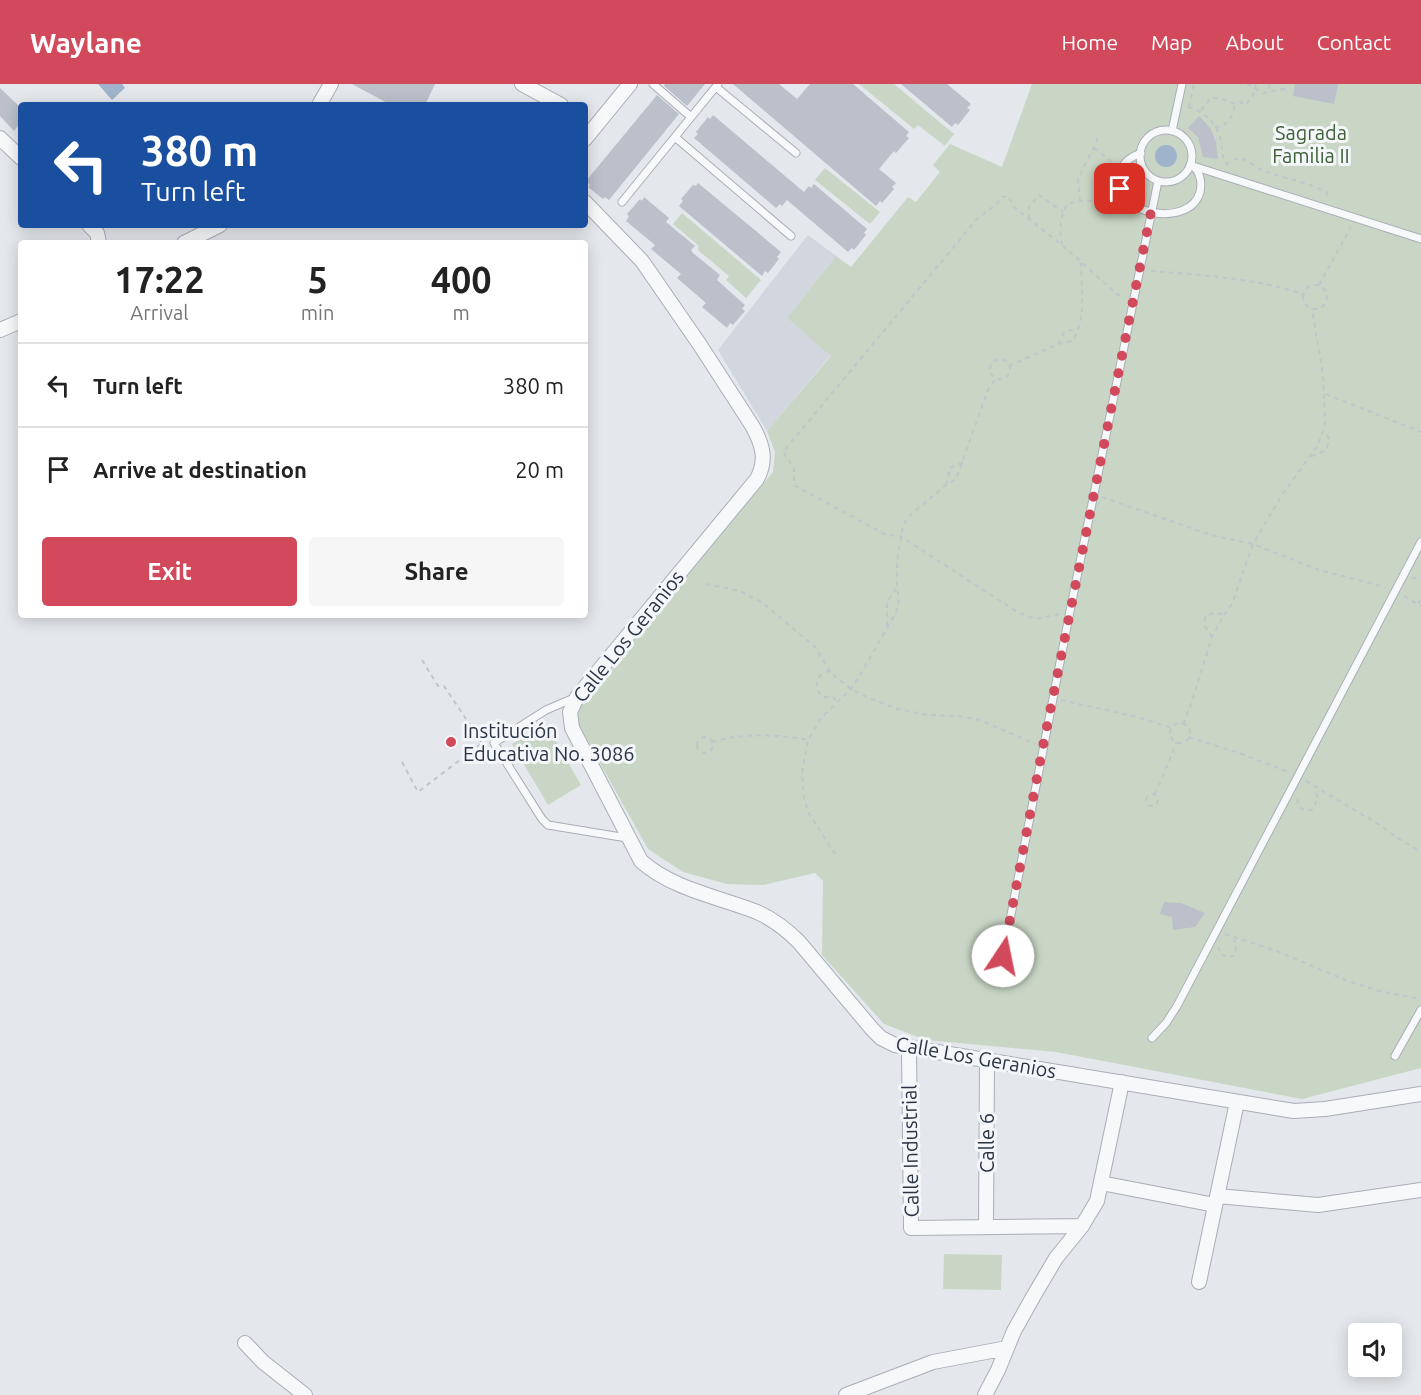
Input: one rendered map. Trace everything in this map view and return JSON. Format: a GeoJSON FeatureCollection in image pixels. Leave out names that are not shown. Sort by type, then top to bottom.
{"type":"FeatureCollection","features":[{"type":"Feature","properties":{"kind":"street"},"geometry":{"type":"LineString","coordinates":[[321,102],[331,84]]}},
{"type":"Feature","properties":{"kind":"street"},"geometry":{"type":"LineString","coordinates":[[522,84],[555,102]]}},
{"type":"Feature","properties":{"kind":"street"},"geometry":{"type":"LineString","coordinates":[[591,121],[630,84]]}},
{"type":"Feature","properties":{"kind":"street"},"geometry":{"type":"LineString","coordinates":[[0,138],[18,156]]}},
{"type":"Feature","properties":{"kind":"street","name":"Calle Los Geranios"},"geometry":{"type":"LineString","coordinates":[[588,205],[642,261],[674,306],[753,427],[761,441],[764,461],[757,479],[577,697],[570,712],[572,728],[627,838],[641,861],[649,868],[685,886],[758,912],[786,930],[799,942],[881,1038],[895,1045],[1294,1111],[1324,1109],[1421,1094]]}},
{"type":"Feature","properties":{"kind":"street"},"geometry":{"type":"LineString","coordinates":[[190,240],[214,228]]}},
{"type":"Feature","properties":{"kind":"street"},"geometry":{"type":"LineString","coordinates":[[0,330],[18,322]]}},
{"type":"Feature","properties":{"kind":"street","name":"Calle Industrial"},"geometry":{"type":"LineString","coordinates":[[909,1049],[911,1228],[1082,1226]]}},
{"type":"Feature","properties":{"kind":"street","name":"Calle 6"},"geometry":{"type":"LineString","coordinates":[[986,1227],[987,1059]]}},
{"type":"Feature","properties":{"kind":"street"},"geometry":{"type":"LineString","coordinates":[[985,1395],[1014,1331],[1056,1258],[1082,1226],[1097,1201],[1122,1082]]}},
{"type":"Feature","properties":{"kind":"street"},"geometry":{"type":"LineString","coordinates":[[1199,1282],[1237,1102]]}},
{"type":"Feature","properties":{"kind":"street"},"geometry":{"type":"LineString","coordinates":[[1101,1183],[1216,1200],[1318,1205],[1421,1190]]}},
{"type":"Feature","properties":{"kind":"street"},"geometry":{"type":"LineString","coordinates":[[245,1343],[263,1362],[305,1395]]}},
{"type":"Feature","properties":{"kind":"street"},"geometry":{"type":"LineString","coordinates":[[846,1395],[933,1362],[1007,1348]]}},
{"type":"Feature","properties":{"kind":"lane"},"geometry":{"type":"LineString","coordinates":[[653,84],[691,117]]}},
{"type":"Feature","properties":{"kind":"lane"},"geometry":{"type":"LineString","coordinates":[[1172,131],[1182,84]]}},
{"type":"Feature","properties":{"kind":"lane"},"geometry":{"type":"LineString","coordinates":[[622,202],[717,86],[796,153]]}},
{"type":"Feature","properties":{"kind":"lane"},"geometry":{"type":"LineString","coordinates":[[1163,130],[1180,134],[1187,140],[1192,157],[1190,165],[1180,178],[1173,181],[1158,181],[1148,175],[1144,169],[1141,153],[1148,138],[1163,130]]}},
{"type":"Feature","properties":{"kind":"lane"},"geometry":{"type":"LineString","coordinates":[[675,137],[791,236]]}},
{"type":"Feature","properties":{"kind":"lane"},"geometry":{"type":"LineString","coordinates":[[1141,153],[1132,156],[1125,163],[1118,180],[1120,189],[1131,204],[1151,212],[1175,213],[1189,208],[1195,201],[1201,184],[1195,168],[1190,165]]}},
{"type":"Feature","properties":{"kind":"lane"},"geometry":{"type":"LineString","coordinates":[[1190,165],[1421,239]]}},
{"type":"Feature","properties":{"kind":"lane"},"geometry":{"type":"LineString","coordinates":[[1003,956],[1070,611],[1158,181]]}},
{"type":"Feature","properties":{"kind":"lane"},"geometry":{"type":"LineString","coordinates":[[1152,1038],[1177,1006],[1421,542]]}},
{"type":"Feature","properties":{"kind":"lane"},"geometry":{"type":"LineString","coordinates":[[577,697],[546,710],[494,743],[548,825],[627,838]]}},
{"type":"Feature","properties":{"kind":"lane"},"geometry":{"type":"LineString","coordinates":[[1395,1056],[1421,1010]]}},
{"type":"Feature","properties":{"kind":"path"},"geometry":{"type":"LineString","coordinates":[[1189,107],[1194,84]]}},
{"type":"Feature","properties":{"kind":"path"},"geometry":{"type":"LineString","coordinates":[[1247,84],[1263,93],[1284,89],[1283,84]]}},
{"type":"Feature","properties":{"kind":"path"},"geometry":{"type":"LineString","coordinates":[[1200,111],[1210,98],[1246,105],[1256,90],[1255,84]]}},
{"type":"Feature","properties":{"kind":"path"},"geometry":{"type":"LineString","coordinates":[[1269,84],[1270,93]]}},
{"type":"Feature","properties":{"kind":"path"},"geometry":{"type":"LineString","coordinates":[[1215,127],[1229,122],[1235,104]]}},
{"type":"Feature","properties":{"kind":"path"},"geometry":{"type":"LineString","coordinates":[[1177,106],[1200,111],[1215,127],[1221,140],[1223,160],[1227,164]]}},
{"type":"Feature","properties":{"kind":"path"},"geometry":{"type":"LineString","coordinates":[[1080,201],[1078,179],[1097,141],[1096,133]]}},
{"type":"Feature","properties":{"kind":"path"},"geometry":{"type":"LineString","coordinates":[[1094,148],[1114,164]]}},
{"type":"Feature","properties":{"kind":"path"},"geometry":{"type":"LineString","coordinates":[[1216,173],[1233,160],[1242,159],[1263,170],[1298,183],[1319,187],[1327,193],[1330,211]]}},
{"type":"Feature","properties":{"kind":"path"},"geometry":{"type":"LineString","coordinates":[[1062,245],[1061,217],[1067,204],[1094,201],[1110,194]]}},
{"type":"Feature","properties":{"kind":"path"},"geometry":{"type":"LineString","coordinates":[[1070,611],[1042,619],[1019,613],[900,536],[885,535],[794,485],[794,468],[783,452],[977,219],[1005,195],[1011,198],[1015,208],[1062,245],[1118,295],[1133,298]]}},
{"type":"Feature","properties":{"kind":"path"},"geometry":{"type":"LineString","coordinates":[[1029,219],[1029,207],[1039,195],[1063,212]]}},
{"type":"Feature","properties":{"kind":"path"},"geometry":{"type":"LineString","coordinates":[[1319,285],[1356,219]]}},
{"type":"Feature","properties":{"kind":"path"},"geometry":{"type":"LineString","coordinates":[[1009,366],[1058,344],[1071,341],[1079,328],[1081,263]]}},
{"type":"Feature","properties":{"kind":"path"},"geometry":{"type":"LineString","coordinates":[[1139,270],[1212,276],[1284,288],[1303,294]]}},
{"type":"Feature","properties":{"kind":"path"},"geometry":{"type":"LineString","coordinates":[[1319,285],[1326,290],[1326,303],[1320,309],[1312,309],[1305,305],[1303,294],[1308,287],[1319,285]]}},
{"type":"Feature","properties":{"kind":"path"},"geometry":{"type":"LineString","coordinates":[[1183,724],[1212,637],[1232,604],[1253,544],[1282,495],[1318,446],[1323,431],[1325,394],[1312,309]]}},
{"type":"Feature","properties":{"kind":"path"},"geometry":{"type":"LineString","coordinates":[[1058,344],[1064,332],[1079,328]]}},
{"type":"Feature","properties":{"kind":"path"},"geometry":{"type":"LineString","coordinates":[[996,378],[990,370],[993,362],[1002,360],[1009,366]]}},
{"type":"Feature","properties":{"kind":"path"},"geometry":{"type":"LineString","coordinates":[[835,854],[808,812],[804,798],[802,773],[808,740],[821,718],[851,689],[898,606],[900,536],[908,517],[956,479],[988,390],[996,378],[1005,377],[1009,366]]}},
{"type":"Feature","properties":{"kind":"path"},"geometry":{"type":"LineString","coordinates":[[1325,394],[1421,432]]}},
{"type":"Feature","properties":{"kind":"path"},"geometry":{"type":"LineString","coordinates":[[1311,456],[1320,454],[1328,448],[1329,438],[1323,431]]}},
{"type":"Feature","properties":{"kind":"path"},"geometry":{"type":"LineString","coordinates":[[946,485],[950,468],[963,462]]}},
{"type":"Feature","properties":{"kind":"path"},"geometry":{"type":"LineString","coordinates":[[1094,494],[1211,536],[1253,544],[1319,570],[1395,591],[1419,605],[1421,599]]}},
{"type":"Feature","properties":{"kind":"path"},"geometry":{"type":"LineString","coordinates":[[706,584],[740,591],[763,603],[815,647],[830,670],[851,689],[869,698],[898,709],[928,715],[958,716],[980,720],[1031,743],[1043,746]]}},
{"type":"Feature","properties":{"kind":"path"},"geometry":{"type":"LineString","coordinates":[[887,626],[887,602],[897,587]]}},
{"type":"Feature","properties":{"kind":"path"},"geometry":{"type":"LineString","coordinates":[[1212,637],[1205,626],[1205,617],[1213,613],[1225,614]]}},
{"type":"Feature","properties":{"kind":"path"},"geometry":{"type":"LineString","coordinates":[[422,660],[438,686],[444,686],[482,742]]}},
{"type":"Feature","properties":{"kind":"path"},"geometry":{"type":"LineString","coordinates":[[830,670],[820,675],[817,688],[823,697],[833,697],[837,701]]}},
{"type":"Feature","properties":{"kind":"path"},"geometry":{"type":"LineString","coordinates":[[1053,698],[1137,717],[1172,728]]}},
{"type":"Feature","properties":{"kind":"path"},"geometry":{"type":"LineString","coordinates":[[1176,724],[1183,724],[1189,730],[1189,737],[1185,741],[1177,742],[1172,737],[1172,728],[1176,724]]}},
{"type":"Feature","properties":{"kind":"path"},"geometry":{"type":"LineString","coordinates":[[712,742],[712,747],[707,752],[702,752],[698,746],[702,738],[712,742],[738,736],[765,735],[808,740]]}},
{"type":"Feature","properties":{"kind":"path"},"geometry":{"type":"LineString","coordinates":[[1189,737],[1242,754],[1298,776]]}},
{"type":"Feature","properties":{"kind":"path"},"geometry":{"type":"LineString","coordinates":[[402,762],[418,792],[482,742],[494,743]]}},
{"type":"Feature","properties":{"kind":"path"},"geometry":{"type":"LineString","coordinates":[[1155,794],[1177,742]]}},
{"type":"Feature","properties":{"kind":"path"},"geometry":{"type":"LineString","coordinates":[[1301,788],[1305,780],[1421,852]]}},
{"type":"Feature","properties":{"kind":"path"},"geometry":{"type":"LineString","coordinates":[[1296,796],[1302,809],[1312,810],[1318,799],[1316,792],[1318,788]]}},
{"type":"Feature","properties":{"kind":"path"},"geometry":{"type":"LineString","coordinates":[[1155,794],[1158,798],[1157,804],[1151,806],[1147,804],[1145,799],[1147,795],[1155,794]]}},
{"type":"Feature","properties":{"kind":"path"},"geometry":{"type":"LineString","coordinates":[[1216,931],[1274,950],[1348,981],[1379,991],[1421,999]]}},
{"type":"Feature","properties":{"kind":"path"},"geometry":{"type":"LineString","coordinates":[[1225,934],[1218,947],[1221,954],[1226,957],[1234,955],[1236,950],[1234,937]]}},
{"type":"Feature","properties":{"kind":"shaded area"},"geometry":{"type":"Polygon","coordinates":[[[808,235],[836,256],[787,318],[831,355],[767,431],[718,350],[808,235]]]}},
{"type":"Feature","properties":{"kind":"green space"},"geometry":{"type":"Polygon","coordinates":[[[859,84],[894,84],[954,134],[945,146],[918,125],[914,129],[859,84]]]}},
{"type":"Feature","properties":{"kind":"green space","name":"Sagrada Familia II"},"geometry":{"type":"Polygon","coordinates":[[[1032,84],[1421,84],[1421,1068],[1302,1099],[1056,1052],[926,1040],[884,1024],[822,955],[823,881],[815,873],[763,885],[727,884],[683,872],[648,849],[577,722],[579,707],[773,472],[775,452],[767,431],[831,356],[787,318],[836,256],[851,267],[908,197],[916,202],[940,172],[933,165],[950,144],[1002,167],[1032,84]]]}},
{"type":"Feature","properties":{"kind":"green space"},"geometry":{"type":"Polygon","coordinates":[[[825,168],[880,212],[870,224],[815,180],[825,168]]]}},
{"type":"Feature","properties":{"kind":"green space"},"geometry":{"type":"Polygon","coordinates":[[[682,213],[761,280],[746,298],[726,280],[729,276],[698,250],[699,246],[673,224],[682,213]]]}},
{"type":"Feature","properties":{"kind":"green space"},"geometry":{"type":"Polygon","coordinates":[[[546,724],[581,785],[548,805],[512,744],[546,724]]]}},
{"type":"Feature","properties":{"kind":"green space"},"geometry":{"type":"Polygon","coordinates":[[[944,1254],[1002,1255],[1001,1290],[943,1289],[944,1254]]]}},
{"type":"Feature","properties":{"kind":"water"},"geometry":{"type":"Polygon","coordinates":[[[98,84],[122,84],[125,88],[112,100],[98,84]]]}},
{"type":"Feature","properties":{"kind":"water"},"geometry":{"type":"Polygon","coordinates":[[[1166,145],[1174,148],[1177,156],[1174,164],[1166,167],[1158,164],[1155,156],[1158,148],[1166,145]]]}},
{"type":"Feature","properties":{"kind":"building"},"geometry":{"type":"Polygon","coordinates":[[[352,84],[435,84],[426,102],[385,102],[352,84]]]}},
{"type":"Feature","properties":{"kind":"building"},"geometry":{"type":"Polygon","coordinates":[[[665,84],[705,84],[687,106],[664,86],[665,84]]]}},
{"type":"Feature","properties":{"kind":"building"},"geometry":{"type":"Polygon","coordinates":[[[733,84],[779,84],[797,99],[810,84],[853,84],[909,132],[906,136],[909,138],[879,169],[896,183],[892,187],[894,189],[882,203],[880,201],[876,206],[733,84]]]}},
{"type":"Feature","properties":{"kind":"building"},"geometry":{"type":"Polygon","coordinates":[[[901,84],[947,84],[971,104],[967,108],[970,110],[958,125],[955,123],[952,127],[901,84]]]}},
{"type":"Feature","properties":{"kind":"building"},"geometry":{"type":"Polygon","coordinates":[[[1295,84],[1338,84],[1334,104],[1293,96],[1295,84]]]}},
{"type":"Feature","properties":{"kind":"building"},"geometry":{"type":"Polygon","coordinates":[[[0,88],[18,105],[18,126],[14,131],[0,116],[0,88]]]}},
{"type":"Feature","properties":{"kind":"building"},"geometry":{"type":"Polygon","coordinates":[[[657,95],[679,114],[609,200],[605,197],[603,199],[588,187],[590,185],[588,179],[657,95]]]}},
{"type":"Feature","properties":{"kind":"building"},"geometry":{"type":"Polygon","coordinates":[[[713,115],[804,192],[814,184],[867,229],[864,233],[866,235],[854,250],[852,248],[848,252],[787,200],[782,206],[780,204],[776,208],[694,138],[708,117],[710,119],[713,115]]]}},
{"type":"Feature","properties":{"kind":"building"},"geometry":{"type":"Polygon","coordinates":[[[1199,116],[1211,129],[1216,142],[1218,159],[1203,157],[1198,137],[1188,128],[1199,116]]]}},
{"type":"Feature","properties":{"kind":"building"},"geometry":{"type":"Polygon","coordinates":[[[698,183],[781,252],[777,257],[779,259],[768,273],[765,271],[762,276],[679,206],[683,201],[681,199],[693,185],[696,186],[698,183]]]}},
{"type":"Feature","properties":{"kind":"building"},"geometry":{"type":"Polygon","coordinates":[[[644,197],[669,218],[666,222],[695,246],[691,250],[693,253],[720,275],[717,280],[745,305],[742,309],[745,311],[733,325],[730,323],[727,328],[702,307],[706,303],[677,278],[681,274],[651,249],[655,245],[626,221],[629,216],[627,214],[644,197]]]}},
{"type":"Feature","properties":{"kind":"building"},"geometry":{"type":"Polygon","coordinates":[[[1164,902],[1181,903],[1205,913],[1195,927],[1173,930],[1172,917],[1160,914],[1164,902]]]}},
{"type":"Feature","properties":{"kind":"place","name":"Institución Educativa No. 3086"},"geometry":{"type":"Point","coordinates":[451,742]}},
{"type":"Feature","properties":{"kind":"route"},"geometry":{"type":"LineString","coordinates":[[1003,956],[1151,212],[1131,204],[1124,198],[1120,189]]}}]}
